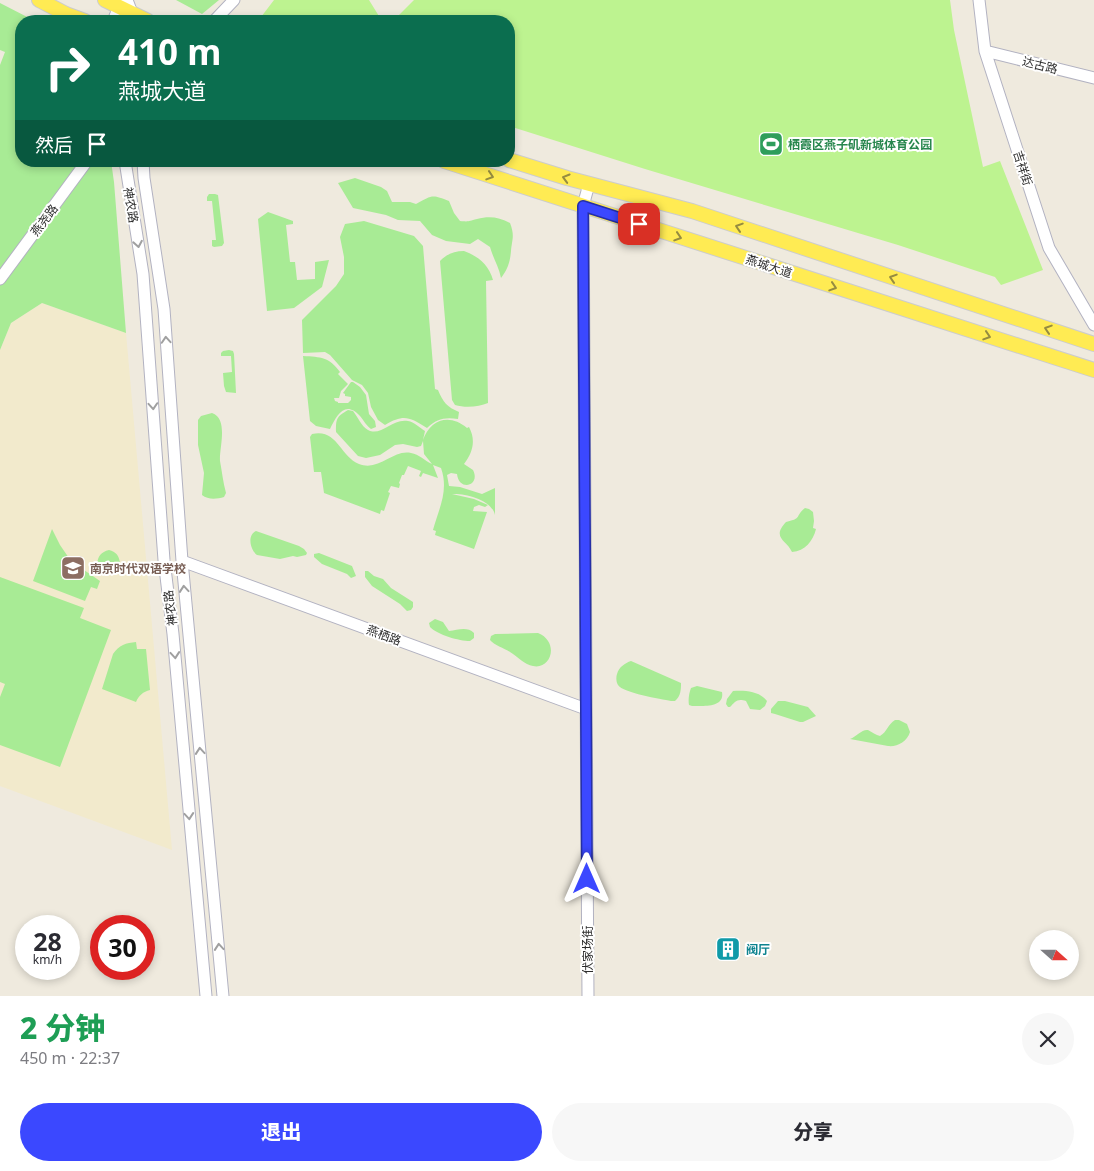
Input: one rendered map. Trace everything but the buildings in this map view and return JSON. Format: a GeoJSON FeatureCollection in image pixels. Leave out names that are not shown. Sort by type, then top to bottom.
{"type":"FeatureCollection","features":[{"type":"Feature","properties":{"kind":"main road"},"geometry":{"type":"LineString","coordinates":[[39,0],[69,15]]}},
{"type":"Feature","properties":{"kind":"main road"},"geometry":{"type":"LineString","coordinates":[[105,0],[138,15]]}},
{"type":"Feature","properties":{"kind":"main road"},"geometry":{"type":"LineString","coordinates":[[515,162],[566,178],[692,211],[1094,344]]}},
{"type":"Feature","properties":{"kind":"main road","name":"燕城大道"},"geometry":{"type":"LineString","coordinates":[[463,167],[1094,370]]}},
{"type":"Feature","properties":{"kind":"street","name":"吉祥街"},"geometry":{"type":"LineString","coordinates":[[979,0],[985,52],[1049,248],[1094,325]]}},
{"type":"Feature","properties":{"kind":"street"},"geometry":{"type":"LineString","coordinates":[[220,15],[231,3]]}},
{"type":"Feature","properties":{"kind":"street","name":"达古路"},"geometry":{"type":"LineString","coordinates":[[985,52],[1094,78]]}},
{"type":"Feature","properties":{"kind":"street","name":"燕尧路"},"geometry":{"type":"LineString","coordinates":[[0,278],[83,167]]}},
{"type":"Feature","properties":{"kind":"street","name":"神农路"},"geometry":{"type":"LineString","coordinates":[[126,167],[143,274],[164,560],[173,634],[206,996]]}},
{"type":"Feature","properties":{"kind":"street","name":"神农路"},"geometry":{"type":"LineString","coordinates":[[143,167],[164,309],[182,561],[223,996]]}},
{"type":"Feature","properties":{"kind":"street","name":"伏家场街"},"geometry":{"type":"LineString","coordinates":[[588,996],[583,206],[589,184]]}},
{"type":"Feature","properties":{"kind":"street","name":"燕栖路"},"geometry":{"type":"LineString","coordinates":[[182,561],[586,709]]}},
{"type":"Feature","properties":{"kind":"shaded area","name":"南京时代双语学校"},"geometry":{"type":"Polygon","coordinates":[[[42,303],[126,333],[172,850],[0,786],[0,350],[11,323],[42,303]]]}},
{"type":"Feature","properties":{"kind":"green space"},"geometry":{"type":"Polygon","coordinates":[[[176,0],[219,0],[202,14],[176,0]]]}},
{"type":"Feature","properties":{"kind":"green space"},"geometry":{"type":"Polygon","coordinates":[[[274,0],[369,0],[378,15],[263,15],[274,0]]]}},
{"type":"Feature","properties":{"kind":"green space","name":"栖霞区燕子矶新城体育公园"},"geometry":{"type":"Polygon","coordinates":[[[414,0],[950,0],[954,30],[983,167],[1000,161],[1043,270],[1001,285],[995,277],[898,245],[515,128],[515,15],[399,15],[414,0]]]}},
{"type":"Feature","properties":{"kind":"green space"},"geometry":{"type":"Polygon","coordinates":[[[0,3],[23,15],[15,15],[15,167],[112,167],[126,333],[42,303],[11,323],[0,350],[0,65],[5,52],[0,50],[0,3]]]}},
{"type":"Feature","properties":{"kind":"green space"},"geometry":{"type":"Polygon","coordinates":[[[355,178],[381,187],[387,191],[392,202],[416,204],[435,196],[449,201],[460,221],[490,217],[502,219],[510,223],[512,240],[509,262],[501,278],[490,247],[478,239],[470,244],[446,241],[432,235],[420,221],[398,220],[386,215],[353,208],[338,183],[355,178]]]}},
{"type":"Feature","properties":{"kind":"green space"},"geometry":{"type":"Polygon","coordinates":[[[209,194],[218,195],[224,243],[222,246],[212,246],[212,240],[216,240],[212,201],[207,201],[209,194]]]}},
{"type":"Feature","properties":{"kind":"green space"},"geometry":{"type":"Polygon","coordinates":[[[268,212],[293,221],[293,224],[286,225],[290,262],[295,262],[297,280],[315,279],[315,262],[329,260],[322,287],[294,308],[267,311],[258,219],[268,212]]]}},
{"type":"Feature","properties":{"kind":"green space"},"geometry":{"type":"Polygon","coordinates":[[[364,221],[414,236],[423,246],[435,389],[438,390],[446,404],[459,412],[458,419],[441,419],[427,428],[416,421],[406,418],[397,419],[385,425],[378,420],[371,407],[368,393],[362,385],[352,380],[330,355],[325,352],[303,353],[302,320],[336,286],[344,274],[344,257],[340,237],[345,224],[364,221]]]}},
{"type":"Feature","properties":{"kind":"green space"},"geometry":{"type":"Polygon","coordinates":[[[464,251],[482,262],[489,270],[493,280],[486,281],[488,403],[472,407],[455,405],[452,400],[440,261],[451,253],[464,251]]]}},
{"type":"Feature","properties":{"kind":"green space"},"geometry":{"type":"Polygon","coordinates":[[[229,350],[233,351],[234,354],[236,393],[226,392],[224,386],[223,373],[232,372],[231,356],[221,356],[221,353],[229,350]]]}},
{"type":"Feature","properties":{"kind":"green space"},"geometry":{"type":"Polygon","coordinates":[[[303,356],[324,359],[332,363],[340,372],[338,374],[348,384],[341,391],[339,398],[334,398],[338,403],[348,403],[351,400],[351,397],[345,396],[343,393],[351,382],[360,387],[366,395],[369,414],[375,421],[376,427],[371,429],[355,411],[350,409],[342,411],[330,429],[316,426],[310,421],[303,356]]]}},
{"type":"Feature","properties":{"kind":"green space"},"geometry":{"type":"Polygon","coordinates":[[[348,410],[353,411],[363,426],[373,432],[402,421],[415,424],[425,431],[423,440],[430,427],[441,420],[454,421],[461,423],[467,428],[469,427],[473,441],[470,455],[464,464],[473,470],[474,480],[469,485],[465,485],[461,483],[457,474],[451,473],[447,475],[449,486],[460,487],[482,494],[495,488],[495,515],[489,505],[477,498],[452,494],[474,499],[488,505],[485,507],[479,505],[474,507],[473,511],[487,512],[474,549],[435,535],[436,531],[433,530],[444,492],[444,484],[441,468],[433,465],[438,478],[423,473],[421,477],[419,476],[421,471],[408,466],[404,475],[402,475],[399,488],[391,486],[384,511],[381,510],[380,514],[324,493],[321,472],[314,472],[310,437],[312,434],[320,433],[327,435],[353,460],[366,466],[404,453],[417,455],[432,464],[424,454],[423,441],[421,446],[417,447],[403,444],[395,445],[380,455],[366,458],[358,456],[336,432],[338,419],[348,410]]]}},
{"type":"Feature","properties":{"kind":"green space"},"geometry":{"type":"Polygon","coordinates":[[[212,413],[217,416],[222,427],[220,461],[226,493],[224,497],[216,499],[207,498],[202,495],[204,473],[198,445],[198,420],[201,416],[212,413]]]}},
{"type":"Feature","properties":{"kind":"green space"},"geometry":{"type":"Polygon","coordinates":[[[805,508],[813,512],[813,528],[816,529],[808,545],[801,550],[792,552],[780,535],[780,532],[786,522],[797,518],[805,508]]]}},
{"type":"Feature","properties":{"kind":"green space"},"geometry":{"type":"Polygon","coordinates":[[[52,529],[71,561],[100,581],[97,589],[91,587],[85,601],[33,581],[52,529]]]}},
{"type":"Feature","properties":{"kind":"green space"},"geometry":{"type":"Polygon","coordinates":[[[256,531],[299,546],[307,553],[297,557],[280,559],[257,555],[250,543],[251,536],[256,531]]]}},
{"type":"Feature","properties":{"kind":"green space"},"geometry":{"type":"Polygon","coordinates":[[[109,550],[117,554],[120,563],[117,571],[109,574],[97,564],[100,555],[109,550]]]}},
{"type":"Feature","properties":{"kind":"green space"},"geometry":{"type":"Polygon","coordinates":[[[319,553],[352,566],[356,576],[351,578],[347,574],[322,564],[314,557],[314,554],[319,553]]]}},
{"type":"Feature","properties":{"kind":"green space"},"geometry":{"type":"Polygon","coordinates":[[[365,571],[383,579],[391,588],[413,602],[411,610],[407,611],[400,604],[372,586],[365,577],[365,571]]]}},
{"type":"Feature","properties":{"kind":"green space"},"geometry":{"type":"Polygon","coordinates":[[[0,577],[84,608],[80,618],[111,630],[60,767],[0,745],[0,697],[5,684],[0,682],[0,577]]]}},
{"type":"Feature","properties":{"kind":"green space"},"geometry":{"type":"Polygon","coordinates":[[[435,619],[443,622],[449,631],[462,629],[471,631],[474,633],[474,638],[470,641],[460,640],[438,633],[430,627],[429,623],[435,619]]]}},
{"type":"Feature","properties":{"kind":"green space"},"geometry":{"type":"Polygon","coordinates":[[[538,633],[545,637],[551,648],[548,660],[539,666],[527,664],[490,640],[491,636],[495,634],[538,633]]]}},
{"type":"Feature","properties":{"kind":"green space"},"geometry":{"type":"Polygon","coordinates":[[[136,642],[137,649],[146,649],[150,690],[138,697],[136,702],[102,689],[113,654],[123,645],[136,642]]]}},
{"type":"Feature","properties":{"kind":"green space"},"geometry":{"type":"Polygon","coordinates":[[[631,661],[681,683],[677,699],[671,701],[659,699],[621,688],[617,682],[617,674],[622,666],[631,661]]]}},
{"type":"Feature","properties":{"kind":"green space"},"geometry":{"type":"Polygon","coordinates":[[[697,686],[722,692],[720,701],[707,706],[689,705],[691,688],[697,686]]]}},
{"type":"Feature","properties":{"kind":"green space"},"geometry":{"type":"Polygon","coordinates":[[[733,691],[756,693],[767,701],[760,710],[750,709],[746,701],[743,700],[736,701],[728,707],[726,704],[727,699],[733,691]]]}},
{"type":"Feature","properties":{"kind":"green space"},"geometry":{"type":"Polygon","coordinates":[[[778,701],[808,707],[816,716],[800,722],[771,713],[771,709],[778,701]]]}},
{"type":"Feature","properties":{"kind":"green space"},"geometry":{"type":"Polygon","coordinates":[[[895,720],[907,724],[910,732],[907,739],[898,745],[888,746],[850,739],[866,730],[880,736],[895,720]]]}},
{"type":"Feature","properties":{"kind":"place","name":"栖霞区燕子矶新城体育公园"},"geometry":{"type":"Point","coordinates":[771,144]}},
{"type":"Feature","properties":{"kind":"place","name":"南京时代双语学校"},"geometry":{"type":"Point","coordinates":[73,568]}},
{"type":"Feature","properties":{"kind":"place","name":"阀厅"},"geometry":{"type":"Point","coordinates":[728,949]}},
{"type":"Feature","properties":{"kind":"route"},"geometry":{"type":"LineString","coordinates":[[587,879],[583,206],[639,224]]}}]}
